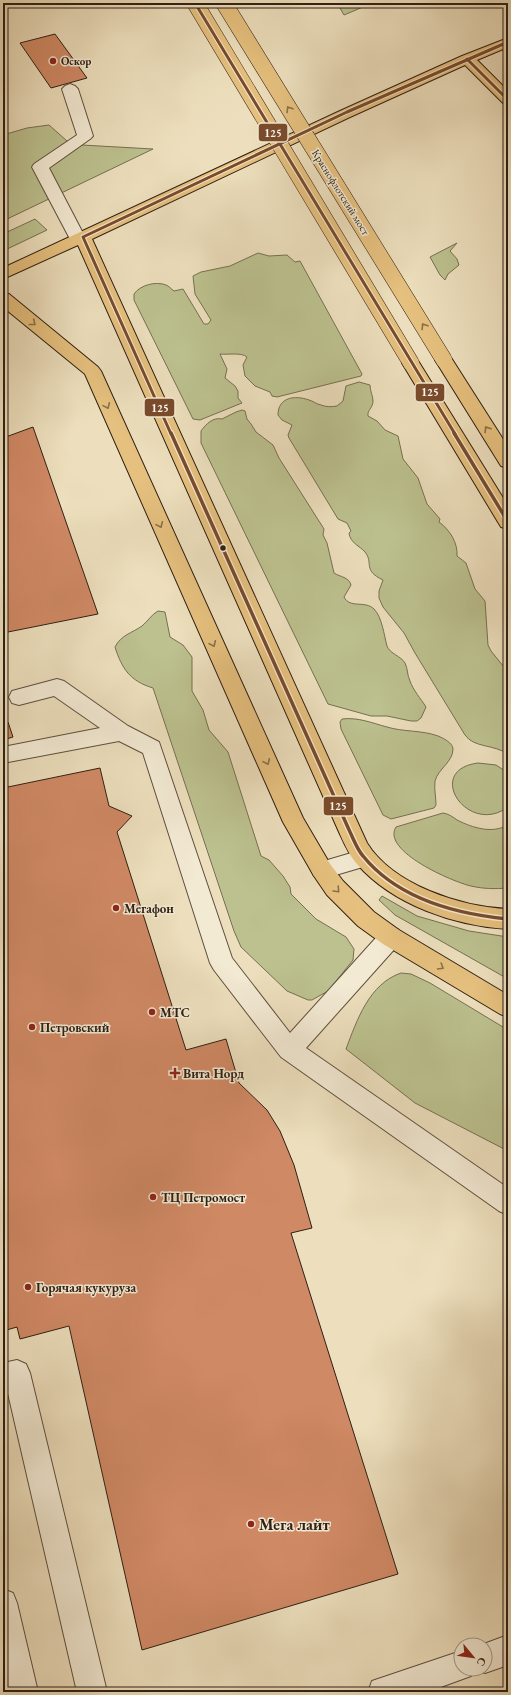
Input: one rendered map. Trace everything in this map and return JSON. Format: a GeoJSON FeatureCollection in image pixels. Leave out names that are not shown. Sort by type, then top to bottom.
{"type":"FeatureCollection","features":[{"type":"Feature","properties":{"kind":"main road"},"geometry":{"type":"LineString","coordinates":[[195,3],[508,522]]}},
{"type":"Feature","properties":{"kind":"main road","name":"Краснофлотский мост"},"geometry":{"type":"LineString","coordinates":[[224,3],[508,462]]}},
{"type":"Feature","properties":{"kind":"main road"},"geometry":{"type":"LineString","coordinates":[[3,274],[467,59],[508,42]]}},
{"type":"Feature","properties":{"kind":"main road"},"geometry":{"type":"LineString","coordinates":[[467,59],[508,100]]}},
{"type":"Feature","properties":{"kind":"main road"},"geometry":{"type":"LineString","coordinates":[[80,238],[350,832],[365,858],[385,875],[407,889],[434,902],[466,914],[508,919]]}},
{"type":"Feature","properties":{"kind":"main road"},"geometry":{"type":"LineString","coordinates":[[3,298],[92,371],[294,822],[322,870],[335,888],[366,919],[391,937],[508,1008]]}},
{"type":"Feature","properties":{"kind":"lane"},"geometry":{"type":"LineString","coordinates":[[70,89],[85,136],[40,167],[80,238]]}},
{"type":"Feature","properties":{"kind":"lane"},"geometry":{"type":"LineString","coordinates":[[19,697],[57,687],[121,732],[152,748],[222,963],[289,1050],[508,1203]]}},
{"type":"Feature","properties":{"kind":"lane"},"geometry":{"type":"LineString","coordinates":[[3,755],[121,732]]}},
{"type":"Feature","properties":{"kind":"lane"},"geometry":{"type":"LineString","coordinates":[[322,870],[365,858]]}},
{"type":"Feature","properties":{"kind":"lane"},"geometry":{"type":"LineString","coordinates":[[289,1050],[391,937]]}},
{"type":"Feature","properties":{"kind":"lane"},"geometry":{"type":"LineString","coordinates":[[3,1376],[17,1373],[92,1692]]}},
{"type":"Feature","properties":{"kind":"lane"},"geometry":{"type":"LineString","coordinates":[[3,1602],[23,1692]]}},
{"type":"Feature","properties":{"kind":"lane"},"geometry":{"type":"LineString","coordinates":[[493,1655],[508,1650]]}},
{"type":"Feature","properties":{"kind":"lane"},"geometry":{"type":"LineString","coordinates":[[383,1692],[453,1669]]}},
{"type":"Feature","properties":{"kind":"green space"},"geometry":{"type":"Polygon","coordinates":[[[337,3],[387,3],[370,4],[344,15],[337,3]]]}},
{"type":"Feature","properties":{"kind":"green space"},"geometry":{"type":"Polygon","coordinates":[[[49,125],[67,141],[64,144],[153,149],[3,221],[3,135],[27,128],[49,125]]]}},
{"type":"Feature","properties":{"kind":"green space"},"geometry":{"type":"Polygon","coordinates":[[[35,219],[47,230],[3,251],[3,234],[35,219]]]}},
{"type":"Feature","properties":{"kind":"green space"},"geometry":{"type":"Polygon","coordinates":[[[457,243],[450,251],[457,259],[459,265],[448,274],[445,280],[440,275],[430,257],[457,243]]]}},
{"type":"Feature","properties":{"kind":"green space"},"geometry":{"type":"Polygon","coordinates":[[[258,253],[269,256],[287,255],[295,262],[300,261],[362,374],[361,376],[277,397],[272,396],[270,392],[255,386],[245,376],[243,365],[247,357],[238,354],[220,354],[227,369],[225,378],[235,386],[238,391],[238,398],[242,403],[200,420],[193,419],[134,300],[134,294],[144,286],[158,283],[168,286],[174,291],[183,289],[204,324],[208,324],[211,320],[195,294],[193,276],[201,272],[230,266],[258,253]]]}},
{"type":"Feature","properties":{"kind":"green space"},"geometry":{"type":"Polygon","coordinates":[[[359,382],[370,385],[373,401],[368,412],[368,416],[377,421],[385,430],[398,436],[403,459],[418,478],[427,504],[440,519],[439,522],[447,529],[455,542],[457,556],[466,563],[475,589],[485,601],[488,645],[508,672],[508,754],[473,742],[465,735],[404,633],[383,607],[379,598],[379,591],[383,580],[370,570],[369,560],[365,552],[351,539],[349,533],[351,531],[347,523],[338,519],[289,438],[288,435],[292,425],[282,420],[278,415],[281,404],[288,399],[293,398],[304,398],[325,406],[337,406],[343,401],[346,386],[359,382]]]}},
{"type":"Feature","properties":{"kind":"green space"},"geometry":{"type":"Polygon","coordinates":[[[242,410],[245,411],[247,419],[256,432],[273,445],[279,458],[324,529],[323,535],[327,543],[334,573],[348,580],[351,585],[344,597],[350,603],[370,606],[377,612],[381,621],[388,649],[405,663],[411,684],[426,707],[421,718],[417,721],[387,716],[371,716],[328,704],[201,443],[201,431],[207,424],[213,420],[222,419],[242,410]]]}},
{"type":"Feature","properties":{"kind":"green space"},"geometry":{"type":"Polygon","coordinates":[[[158,611],[165,612],[170,637],[183,645],[192,657],[192,691],[203,710],[209,730],[228,752],[261,856],[269,860],[283,876],[290,887],[291,894],[316,919],[346,937],[354,949],[353,960],[328,991],[312,1000],[308,1000],[287,991],[241,947],[234,931],[153,688],[138,682],[133,678],[124,668],[118,655],[115,647],[117,643],[142,626],[153,614],[158,611]]]}},
{"type":"Feature","properties":{"kind":"green space"},"geometry":{"type":"Polygon","coordinates":[[[342,719],[359,720],[393,729],[432,734],[450,743],[453,747],[451,758],[439,773],[435,781],[436,805],[434,808],[391,819],[383,815],[341,729],[340,722],[342,719]]]}},
{"type":"Feature","properties":{"kind":"green space"},"geometry":{"type":"Polygon","coordinates":[[[478,763],[496,765],[508,773],[508,807],[493,814],[479,814],[466,808],[457,799],[453,788],[454,777],[462,768],[478,763]]]}},
{"type":"Feature","properties":{"kind":"green space"},"geometry":{"type":"Polygon","coordinates":[[[443,813],[463,823],[482,829],[496,829],[508,825],[508,888],[494,889],[471,886],[462,883],[435,872],[421,864],[408,855],[399,846],[394,836],[396,827],[443,813]]]}},
{"type":"Feature","properties":{"kind":"green space"},"geometry":{"type":"Polygon","coordinates":[[[382,896],[417,916],[469,931],[508,937],[508,979],[395,915],[379,900],[382,896]]]}},
{"type":"Feature","properties":{"kind":"green space"},"geometry":{"type":"Polygon","coordinates":[[[401,973],[411,974],[430,983],[508,1030],[508,1151],[415,1103],[346,1049],[360,1015],[372,994],[380,985],[401,973]]]}},
{"type":"Feature","properties":{"kind":"building","name":"Оскор"},"geometry":{"type":"Polygon","coordinates":[[[55,34],[87,78],[51,88],[20,43],[55,34]]]}},
{"type":"Feature","properties":{"kind":"building"},"geometry":{"type":"Polygon","coordinates":[[[33,427],[98,614],[3,633],[3,438],[33,427]]]}},
{"type":"Feature","properties":{"kind":"building"},"geometry":{"type":"Polygon","coordinates":[[[8,722],[13,737],[3,740],[3,723],[8,722]]]}},
{"type":"Feature","properties":{"kind":"building","name":"ТЦ Петромост"},"geometry":{"type":"Polygon","coordinates":[[[100,768],[109,806],[132,816],[117,832],[186,1050],[226,1039],[239,1083],[267,1110],[280,1131],[294,1165],[312,1228],[291,1233],[398,1574],[142,1650],[69,1326],[20,1339],[17,1327],[3,1331],[3,788],[100,768]]]}},
{"type":"Feature","properties":{"kind":"transit line","name":"125"},"geometry":{"type":"LineString","coordinates":[[195,3],[508,522]]}},
{"type":"Feature","properties":{"kind":"transit line","name":"125"},"geometry":{"type":"LineString","coordinates":[[508,42],[347,112],[83,237],[350,832],[361,853],[376,870],[392,882],[429,902],[469,914],[508,919]]}},
{"type":"Feature","properties":{"kind":"transit line","name":"125"},"geometry":{"type":"LineString","coordinates":[[467,59],[508,100]]}},
{"type":"Feature","properties":{"kind":"place","name":"Оскор"},"geometry":{"type":"Point","coordinates":[53,61]}},
{"type":"Feature","properties":{"kind":"place","name":"Мегафон"},"geometry":{"type":"Point","coordinates":[116,908]}},
{"type":"Feature","properties":{"kind":"place","name":"МТС"},"geometry":{"type":"Point","coordinates":[152,1012]}},
{"type":"Feature","properties":{"kind":"place","name":"Петровский"},"geometry":{"type":"Point","coordinates":[32,1027]}},
{"type":"Feature","properties":{"kind":"place","name":"Вита Норд"},"geometry":{"type":"Point","coordinates":[175,1073]}},
{"type":"Feature","properties":{"kind":"place","name":"ТЦ Петромост"},"geometry":{"type":"Point","coordinates":[153,1197]}},
{"type":"Feature","properties":{"kind":"place","name":"Горячая кукуруза"},"geometry":{"type":"Point","coordinates":[28,1287]}},
{"type":"Feature","properties":{"kind":"place","name":"Мега лайт"},"geometry":{"type":"Point","coordinates":[251,1524]}}]}
